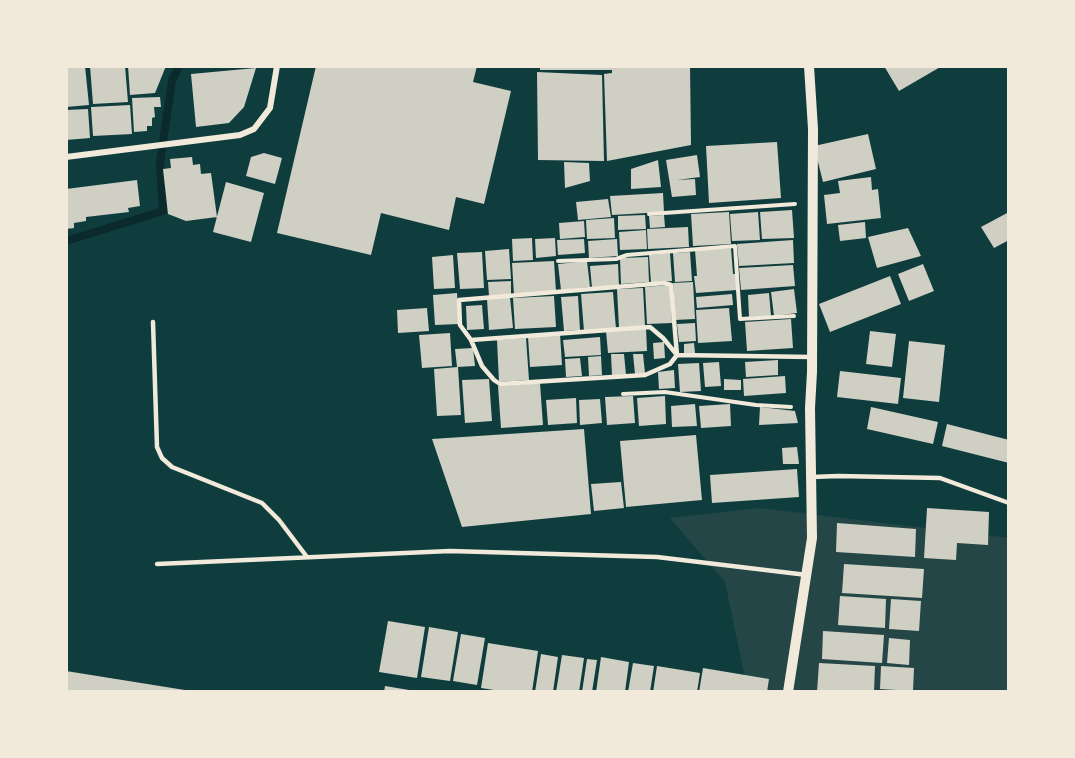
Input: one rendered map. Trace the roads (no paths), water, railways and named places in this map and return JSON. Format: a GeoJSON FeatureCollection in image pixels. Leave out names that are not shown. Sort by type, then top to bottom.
{"type":"FeatureCollection","features":[{"type":"Feature","properties":{"kind":"street"},"geometry":{"type":"LineString","coordinates":[[66,157],[240,135],[254,129],[270,108],[277,66]]}},
{"type":"Feature","properties":{"kind":"street"},"geometry":{"type":"LineString","coordinates":[[789,692],[812,538],[810,408],[813,315],[813,129],[809,66]]}},
{"type":"Feature","properties":{"kind":"lane"},"geometry":{"type":"LineString","coordinates":[[671,285],[677,355],[670,364],[645,375],[500,384],[482,366],[471,340],[460,326],[459,300],[671,285]]}},
{"type":"Feature","properties":{"kind":"lane"},"geometry":{"type":"LineString","coordinates":[[153,322],[157,447],[162,458],[172,467],[262,503],[279,520],[307,557]]}},
{"type":"Feature","properties":{"kind":"lane"},"geometry":{"type":"LineString","coordinates":[[471,340],[650,327],[677,355],[812,357]]}},
{"type":"Feature","properties":{"kind":"lane"},"geometry":{"type":"LineString","coordinates":[[812,477],[940,478],[1009,503]]}},
{"type":"Feature","properties":{"kind":"lane"},"geometry":{"type":"LineString","coordinates":[[157,564],[450,551],[657,557],[807,575]]}},
{"type":"Feature","properties":{"kind":"waterway"},"geometry":{"type":"LineString","coordinates":[[66,241],[163,211],[160,162],[172,81],[179,66]]}}]}
